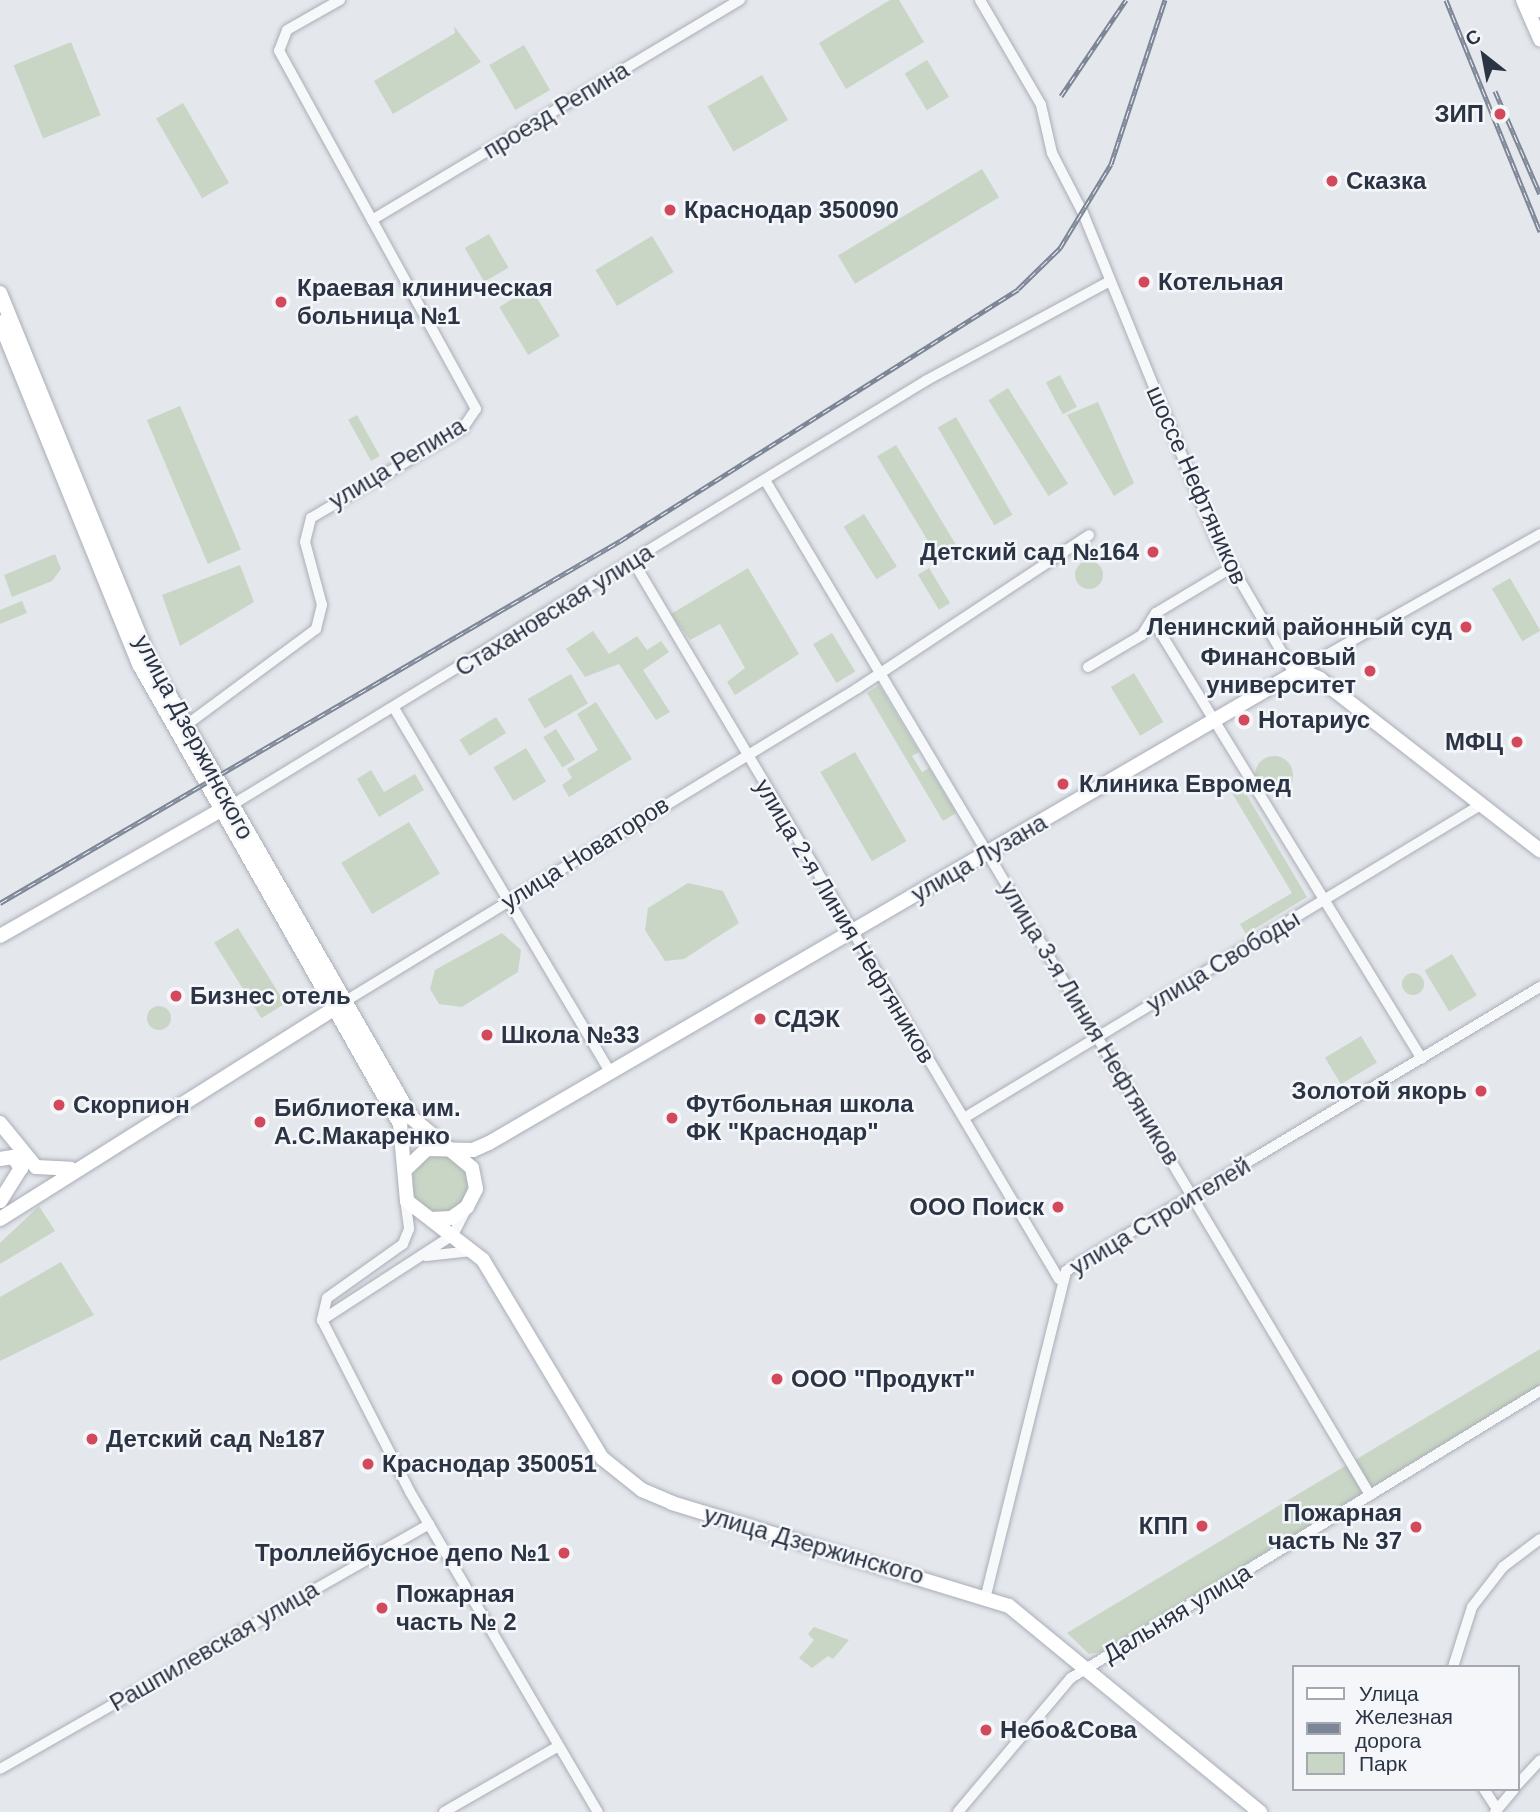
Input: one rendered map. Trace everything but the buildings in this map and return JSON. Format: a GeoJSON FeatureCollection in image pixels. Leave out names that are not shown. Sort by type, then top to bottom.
{"type":"FeatureCollection","features":[{"type":"Feature","properties":{"kind":"main road"},"geometry":{"type":"LineString","coordinates":[[1524,0],[1540,39]]}},
{"type":"Feature","properties":{"kind":"main road"},"geometry":{"type":"LineString","coordinates":[[1536,0],[1540,10]]}},
{"type":"Feature","properties":{"kind":"main road","name":"улица Дзержинского"},"geometry":{"type":"LineString","coordinates":[[0,293],[121,597],[226,808]]}},
{"type":"Feature","properties":{"kind":"main road","name":"улица Дзержинского"},"geometry":{"type":"LineString","coordinates":[[0,322],[140,666],[226,808],[340,1007],[401,1124],[404,1196],[474,1251],[593,1445],[635,1486],[672,1503],[986,1595],[1021,1614],[1260,1812]]}},
{"type":"Feature","properties":{"kind":"main road","name":"улица Лузана"},"geometry":{"type":"LineString","coordinates":[[450,1148],[489,1143],[1300,670]]}},
{"type":"Feature","properties":{"kind":"main road","name":"шоссе Нефтяников"},"geometry":{"type":"LineString","coordinates":[[1300,670],[1320,679],[1540,850]]}},
{"type":"Feature","properties":{"kind":"main road","name":"Стахановская улица"},"geometry":{"type":"LineString","coordinates":[[0,936],[226,808]]}},
{"type":"Feature","properties":{"kind":"main road","name":"улица Дзержинского"},"geometry":{"type":"LineString","coordinates":[[340,1007],[416,1124],[450,1148],[474,1171],[475,1189],[467,1207]]}},
{"type":"Feature","properties":{"kind":"main road","name":"улица Новаторов"},"geometry":{"type":"LineString","coordinates":[[0,1219],[79,1166],[340,1007]]}},
{"type":"Feature","properties":{"kind":"main road"},"geometry":{"type":"LineString","coordinates":[[0,1123],[25,1158],[42,1169],[79,1166]]}},
{"type":"Feature","properties":{"kind":"main road"},"geometry":{"type":"LineString","coordinates":[[403,1175],[420,1152],[450,1148]]}},
{"type":"Feature","properties":{"kind":"main road"},"geometry":{"type":"LineString","coordinates":[[0,1159],[13,1157],[21,1168],[0,1201]]}},
{"type":"Feature","properties":{"kind":"main road"},"geometry":{"type":"LineString","coordinates":[[430,1219],[448,1219],[467,1207]]}},
{"type":"Feature","properties":{"kind":"street","name":"улица Репина"},"geometry":{"type":"LineString","coordinates":[[186,726],[316,629],[322,605],[305,542],[311,518],[463,428],[476,409],[278,46],[286,30],[340,0]]}},
{"type":"Feature","properties":{"kind":"street","name":"проезд Репина"},"geometry":{"type":"LineString","coordinates":[[372,220],[740,0]]}},
{"type":"Feature","properties":{"kind":"street"},"geometry":{"type":"LineString","coordinates":[[980,0],[1041,105],[1052,153],[1108,282]]}},
{"type":"Feature","properties":{"kind":"street","name":"Стахановская улица"},"geometry":{"type":"LineString","coordinates":[[226,808],[394,709],[927,380],[1108,282]]}},
{"type":"Feature","properties":{"kind":"street","name":"шоссе Нефтяников"},"geometry":{"type":"LineString","coordinates":[[1108,282],[1231,568],[1290,666],[1300,670]]}},
{"type":"Feature","properties":{"kind":"street","name":"улица 3-я Линия Нефтяников"},"geometry":{"type":"LineString","coordinates":[[765,480],[1099,1035],[1370,1495]]}},
{"type":"Feature","properties":{"kind":"street","name":"улица Лузана"},"geometry":{"type":"LineString","coordinates":[[1300,670],[1540,534]]}},
{"type":"Feature","properties":{"kind":"street","name":"улица Новаторов"},"geometry":{"type":"LineString","coordinates":[[340,1007],[510,898],[881,673],[1089,535]]}},
{"type":"Feature","properties":{"kind":"street","name":"улица 2-я Линия Нефтяников"},"geometry":{"type":"LineString","coordinates":[[633,561],[745,754],[1059,1279]]}},
{"type":"Feature","properties":{"kind":"street"},"geometry":{"type":"LineString","coordinates":[[1088,667],[1142,635],[1152,619],[1231,568]]}},
{"type":"Feature","properties":{"kind":"street"},"geometry":{"type":"LineString","coordinates":[[1152,619],[1422,1059]]}},
{"type":"Feature","properties":{"kind":"street"},"geometry":{"type":"LineString","coordinates":[[394,709],[510,898],[611,1074]]}},
{"type":"Feature","properties":{"kind":"street","name":"улица Свободы"},"geometry":{"type":"LineString","coordinates":[[964,1118],[1482,804]]}},
{"type":"Feature","properties":{"kind":"street","name":"улица Строителей"},"geometry":{"type":"LineString","coordinates":[[986,1595],[1059,1279],[1540,987]]}},
{"type":"Feature","properties":{"kind":"street"},"geometry":{"type":"LineString","coordinates":[[404,1196],[409,1229],[403,1244],[327,1298],[322,1320],[429,1524],[557,1747],[598,1812]]}},
{"type":"Feature","properties":{"kind":"street"},"geometry":{"type":"LineString","coordinates":[[322,1320],[453,1235],[467,1207]]}},
{"type":"Feature","properties":{"kind":"street"},"geometry":{"type":"LineString","coordinates":[[413,1260],[474,1251]]}},
{"type":"Feature","properties":{"kind":"street","name":"Дальняя улица"},"geometry":{"type":"LineString","coordinates":[[958,1812],[1086,1668],[1540,1391]]}},
{"type":"Feature","properties":{"kind":"street","name":"Рашпилевская улица"},"geometry":{"type":"LineString","coordinates":[[0,1769],[429,1524]]}},
{"type":"Feature","properties":{"kind":"street"},"geometry":{"type":"LineString","coordinates":[[1454,1665],[1472,1607],[1503,1567],[1540,1539]]}},
{"type":"Feature","properties":{"kind":"street"},"geometry":{"type":"LineString","coordinates":[[444,1812],[557,1747]]}},
{"type":"Feature","properties":{"kind":"street"},"geometry":{"type":"LineString","coordinates":[[1519,1783],[1540,1760]]}},
{"type":"Feature","properties":{"kind":"street"},"geometry":{"type":"LineString","coordinates":[[1485,1791],[1496,1810],[1512,1791]]}},
{"type":"Feature","properties":{"kind":"green space"},"geometry":{"type":"Polygon","coordinates":[[[890,0],[899,0],[924,42],[846,89],[819,43],[890,0]]]}},
{"type":"Feature","properties":{"kind":"green space"},"geometry":{"type":"Polygon","coordinates":[[[454,26],[481,62],[393,114],[374,81],[455,33],[454,26]]]}},
{"type":"Feature","properties":{"kind":"green space"},"geometry":{"type":"Polygon","coordinates":[[[71,42],[101,115],[43,138],[14,65],[71,42]]]}},
{"type":"Feature","properties":{"kind":"green space"},"geometry":{"type":"Polygon","coordinates":[[[524,45],[550,90],[515,110],[489,65],[524,45]]]}},
{"type":"Feature","properties":{"kind":"green space"},"geometry":{"type":"Polygon","coordinates":[[[927,60],[949,97],[927,110],[905,73],[927,60]]]}},
{"type":"Feature","properties":{"kind":"green space"},"geometry":{"type":"Polygon","coordinates":[[[762,75],[788,120],[733,152],[707,106],[762,75]]]}},
{"type":"Feature","properties":{"kind":"green space"},"geometry":{"type":"Polygon","coordinates":[[[183,103],[229,183],[202,198],[156,118],[183,103]]]}},
{"type":"Feature","properties":{"kind":"green space"},"geometry":{"type":"Polygon","coordinates":[[[982,169],[999,197],[855,284],[838,256],[982,169]]]}},
{"type":"Feature","properties":{"kind":"green space"},"geometry":{"type":"Polygon","coordinates":[[[489,234],[508,268],[484,282],[465,248],[489,234]]]}},
{"type":"Feature","properties":{"kind":"green space"},"geometry":{"type":"Polygon","coordinates":[[[652,236],[674,272],[617,306],[595,270],[652,236]]]}},
{"type":"Feature","properties":{"kind":"green space"},"geometry":{"type":"Polygon","coordinates":[[[531,288],[560,336],[528,355],[499,307],[531,288]]]}},
{"type":"Feature","properties":{"kind":"green space"},"geometry":{"type":"Polygon","coordinates":[[[1060,375],[1077,407],[1063,414],[1046,383],[1060,375]]]}},
{"type":"Feature","properties":{"kind":"green space"},"geometry":{"type":"Polygon","coordinates":[[[1008,388],[1068,484],[1048,496],[988,400],[1008,388]]]}},
{"type":"Feature","properties":{"kind":"green space"},"geometry":{"type":"Polygon","coordinates":[[[1098,402],[1134,483],[1114,496],[1067,415],[1098,402]]]}},
{"type":"Feature","properties":{"kind":"green space"},"geometry":{"type":"Polygon","coordinates":[[[180,406],[241,550],[208,564],[147,420],[180,406]]]}},
{"type":"Feature","properties":{"kind":"green space"},"geometry":{"type":"Polygon","coordinates":[[[357,415],[380,456],[371,461],[348,420],[357,415]]]}},
{"type":"Feature","properties":{"kind":"green space"},"geometry":{"type":"Polygon","coordinates":[[[956,417],[1012,515],[994,525],[938,428],[956,417]]]}},
{"type":"Feature","properties":{"kind":"green space"},"geometry":{"type":"Polygon","coordinates":[[[896,445],[958,549],[939,560],[877,456],[896,445]]]}},
{"type":"Feature","properties":{"kind":"green space"},"geometry":{"type":"Polygon","coordinates":[[[864,514],[897,567],[877,579],[844,527],[864,514]]]}},
{"type":"Feature","properties":{"kind":"green space"},"geometry":{"type":"Polygon","coordinates":[[[55,554],[61,569],[52,581],[12,597],[4,575],[55,554]]]}},
{"type":"Feature","properties":{"kind":"green space"},"geometry":{"type":"Polygon","coordinates":[[[1089,561],[1099,565],[1103,575],[1099,585],[1089,589],[1079,585],[1075,575],[1079,565],[1089,561]]]}},
{"type":"Feature","properties":{"kind":"green space"},"geometry":{"type":"Polygon","coordinates":[[[240,565],[254,602],[180,646],[162,595],[240,565]]]}},
{"type":"Feature","properties":{"kind":"green space"},"geometry":{"type":"Polygon","coordinates":[[[748,568],[799,654],[735,695],[727,682],[745,668],[720,624],[690,640],[671,614],[748,568]]]}},
{"type":"Feature","properties":{"kind":"green space"},"geometry":{"type":"Polygon","coordinates":[[[929,568],[950,603],[939,610],[918,575],[929,568]]]}},
{"type":"Feature","properties":{"kind":"green space"},"geometry":{"type":"Polygon","coordinates":[[[1510,578],[1540,630],[1522,641],[1492,588],[1510,578]]]}},
{"type":"Feature","properties":{"kind":"green space"},"geometry":{"type":"Polygon","coordinates":[[[22,601],[27,613],[0,624],[0,610],[22,601]]]}},
{"type":"Feature","properties":{"kind":"green space"},"geometry":{"type":"Polygon","coordinates":[[[593,631],[609,654],[637,636],[647,650],[661,641],[669,652],[643,670],[670,712],[656,720],[619,664],[585,677],[566,649],[593,631]]]}},
{"type":"Feature","properties":{"kind":"green space"},"geometry":{"type":"Polygon","coordinates":[[[832,633],[855,672],[836,683],[813,644],[832,633]]]}},
{"type":"Feature","properties":{"kind":"green space"},"geometry":{"type":"Polygon","coordinates":[[[1134,673],[1163,722],[1140,736],[1111,687],[1134,673]]]}},
{"type":"Feature","properties":{"kind":"green space"},"geometry":{"type":"Polygon","coordinates":[[[571,674],[588,703],[545,728],[528,699],[571,674]]]}},
{"type":"Feature","properties":{"kind":"green space"},"geometry":{"type":"Polygon","coordinates":[[[879,685],[919,752],[912,756],[922,772],[929,768],[956,813],[943,821],[867,693],[879,685]]]}},
{"type":"Feature","properties":{"kind":"green space"},"geometry":{"type":"Polygon","coordinates":[[[596,702],[632,759],[569,797],[562,785],[572,778],[567,769],[598,750],[577,714],[596,702]]]}},
{"type":"Feature","properties":{"kind":"green space"},"geometry":{"type":"Polygon","coordinates":[[[496,717],[506,733],[470,756],[460,740],[496,717]]]}},
{"type":"Feature","properties":{"kind":"green space"},"geometry":{"type":"Polygon","coordinates":[[[556,729],[575,760],[562,767],[543,737],[556,729]]]}},
{"type":"Feature","properties":{"kind":"green space"},"geometry":{"type":"Polygon","coordinates":[[[526,748],[546,781],[514,801],[493,768],[526,748]]]}},
{"type":"Feature","properties":{"kind":"green space"},"geometry":{"type":"Polygon","coordinates":[[[855,752],[906,841],[872,861],[820,772],[855,752]]]}},
{"type":"Feature","properties":{"kind":"green space"},"geometry":{"type":"Polygon","coordinates":[[[1274,756],[1287,762],[1293,775],[1287,788],[1274,794],[1261,788],[1255,775],[1261,762],[1274,756]]]}},
{"type":"Feature","properties":{"kind":"green space"},"geometry":{"type":"Polygon","coordinates":[[[371,770],[384,792],[415,774],[424,790],[379,817],[357,779],[371,770]]]}},
{"type":"Feature","properties":{"kind":"green space"},"geometry":{"type":"Polygon","coordinates":[[[1236,777],[1307,897],[1246,934],[1240,924],[1292,893],[1226,783],[1236,777]]]}},
{"type":"Feature","properties":{"kind":"green space"},"geometry":{"type":"Polygon","coordinates":[[[409,822],[440,873],[372,914],[341,863],[409,822]]]}},
{"type":"Feature","properties":{"kind":"green space"},"geometry":{"type":"Polygon","coordinates":[[[688,883],[723,891],[739,923],[684,959],[665,961],[645,930],[648,908],[688,883]]]}},
{"type":"Feature","properties":{"kind":"green space"},"geometry":{"type":"Polygon","coordinates":[[[238,928],[285,1003],[261,1018],[214,943],[238,928]]]}},
{"type":"Feature","properties":{"kind":"green space"},"geometry":{"type":"Polygon","coordinates":[[[502,933],[521,950],[518,972],[462,1007],[439,1004],[430,989],[435,970],[502,933]]]}},
{"type":"Feature","properties":{"kind":"green space"},"geometry":{"type":"Polygon","coordinates":[[[1452,954],[1477,995],[1449,1012],[1425,970],[1452,954]]]}},
{"type":"Feature","properties":{"kind":"green space"},"geometry":{"type":"Polygon","coordinates":[[[1413,973],[1421,976],[1424,984],[1421,992],[1413,995],[1405,992],[1402,984],[1405,976],[1413,973]]]}},
{"type":"Feature","properties":{"kind":"green space"},"geometry":{"type":"Polygon","coordinates":[[[154,1006],[164,1006],[171,1013],[171,1023],[164,1030],[154,1030],[147,1023],[147,1013],[154,1006]]]}},
{"type":"Feature","properties":{"kind":"green space"},"geometry":{"type":"Polygon","coordinates":[[[1361,1036],[1377,1063],[1341,1084],[1325,1058],[1361,1036]]]}},
{"type":"Feature","properties":{"kind":"green space"},"geometry":{"type":"Polygon","coordinates":[[[435,1156],[445,1156],[460,1164],[466,1173],[466,1195],[460,1204],[445,1212],[435,1212],[417,1200],[412,1189],[412,1179],[424,1161],[435,1156]]]}},
{"type":"Feature","properties":{"kind":"green space"},"geometry":{"type":"Polygon","coordinates":[[[39,1206],[55,1231],[0,1264],[0,1243],[39,1206]]]}},
{"type":"Feature","properties":{"kind":"green space"},"geometry":{"type":"Polygon","coordinates":[[[61,1262],[94,1315],[0,1361],[0,1297],[61,1262]]]}},
{"type":"Feature","properties":{"kind":"green space"},"geometry":{"type":"Polygon","coordinates":[[[1540,1349],[1540,1385],[1101,1652],[1089,1654],[1067,1633],[1540,1349]]]}},
{"type":"Feature","properties":{"kind":"green space"},"geometry":{"type":"Polygon","coordinates":[[[814,1627],[849,1640],[833,1659],[828,1656],[812,1668],[799,1658],[814,1640],[808,1634],[814,1627]]]}},
{"type":"Feature","properties":{"kind":"railway"},"geometry":{"type":"LineString","coordinates":[[1061,96],[1126,0]]}},
{"type":"Feature","properties":{"kind":"railway"},"geometry":{"type":"LineString","coordinates":[[0,903],[620,541],[1018,289],[1060,248],[1111,164],[1165,0]]}},
{"type":"Feature","properties":{"kind":"railway"},"geometry":{"type":"LineString","coordinates":[[1446,0],[1540,232]]}},
{"type":"Feature","properties":{"kind":"railway"},"geometry":{"type":"LineString","coordinates":[[1495,91],[1540,194]]}},
{"type":"Feature","properties":{"kind":"place","name":"ЗИП"},"geometry":{"type":"Point","coordinates":[1500,114]}},
{"type":"Feature","properties":{"kind":"place","name":"Сказка"},"geometry":{"type":"Point","coordinates":[1332,181]}},
{"type":"Feature","properties":{"kind":"place","name":"Краснодар 350090"},"geometry":{"type":"Point","coordinates":[670,210]}},
{"type":"Feature","properties":{"kind":"place","name":"Котельная"},"geometry":{"type":"Point","coordinates":[1144,282]}},
{"type":"Feature","properties":{"kind":"place","name":"Краевая клиническая больница №1"},"geometry":{"type":"Point","coordinates":[281,302]}},
{"type":"Feature","properties":{"kind":"place","name":"Детский сад №164"},"geometry":{"type":"Point","coordinates":[1153,552]}},
{"type":"Feature","properties":{"kind":"place","name":"Ленинский районный суд"},"geometry":{"type":"Point","coordinates":[1466,627]}},
{"type":"Feature","properties":{"kind":"place","name":"Финансовый университет"},"geometry":{"type":"Point","coordinates":[1370,671]}},
{"type":"Feature","properties":{"kind":"place","name":"Нотариус"},"geometry":{"type":"Point","coordinates":[1244,720]}},
{"type":"Feature","properties":{"kind":"place","name":"МФЦ"},"geometry":{"type":"Point","coordinates":[1517,742]}},
{"type":"Feature","properties":{"kind":"place","name":"Клиника Евромед"},"geometry":{"type":"Point","coordinates":[1063,784]}},
{"type":"Feature","properties":{"kind":"place","name":"Бизнес отель"},"geometry":{"type":"Point","coordinates":[176,996]}},
{"type":"Feature","properties":{"kind":"place","name":"СДЭК"},"geometry":{"type":"Point","coordinates":[760,1019]}},
{"type":"Feature","properties":{"kind":"place","name":"Школа №33"},"geometry":{"type":"Point","coordinates":[487,1035]}},
{"type":"Feature","properties":{"kind":"place","name":"Золотой якорь"},"geometry":{"type":"Point","coordinates":[1481,1091]}},
{"type":"Feature","properties":{"kind":"place","name":"Скорпион"},"geometry":{"type":"Point","coordinates":[59,1105]}},
{"type":"Feature","properties":{"kind":"place","name":"Футбольная школа ФК \"Краснодар\""},"geometry":{"type":"Point","coordinates":[672,1118]}},
{"type":"Feature","properties":{"kind":"place","name":"Библиотека им. А.С.Макаренко"},"geometry":{"type":"Point","coordinates":[260,1122]}},
{"type":"Feature","properties":{"kind":"place","name":"ООО Поиск"},"geometry":{"type":"Point","coordinates":[1058,1207]}},
{"type":"Feature","properties":{"kind":"place","name":"ООО \"Продукт\""},"geometry":{"type":"Point","coordinates":[777,1379]}},
{"type":"Feature","properties":{"kind":"place","name":"Детский сад №187"},"geometry":{"type":"Point","coordinates":[92,1439]}},
{"type":"Feature","properties":{"kind":"place","name":"Краснодар 350051"},"geometry":{"type":"Point","coordinates":[368,1464]}},
{"type":"Feature","properties":{"kind":"place","name":"КПП"},"geometry":{"type":"Point","coordinates":[1202,1526]}},
{"type":"Feature","properties":{"kind":"place","name":"Пожарная часть № 37"},"geometry":{"type":"Point","coordinates":[1416,1527]}},
{"type":"Feature","properties":{"kind":"place","name":"Троллейбусное депо №1"},"geometry":{"type":"Point","coordinates":[564,1553]}},
{"type":"Feature","properties":{"kind":"place","name":"Пожарная часть № 2"},"geometry":{"type":"Point","coordinates":[382,1608]}},
{"type":"Feature","properties":{"kind":"place","name":"Небо&Сова"},"geometry":{"type":"Point","coordinates":[986,1730]}}]}
